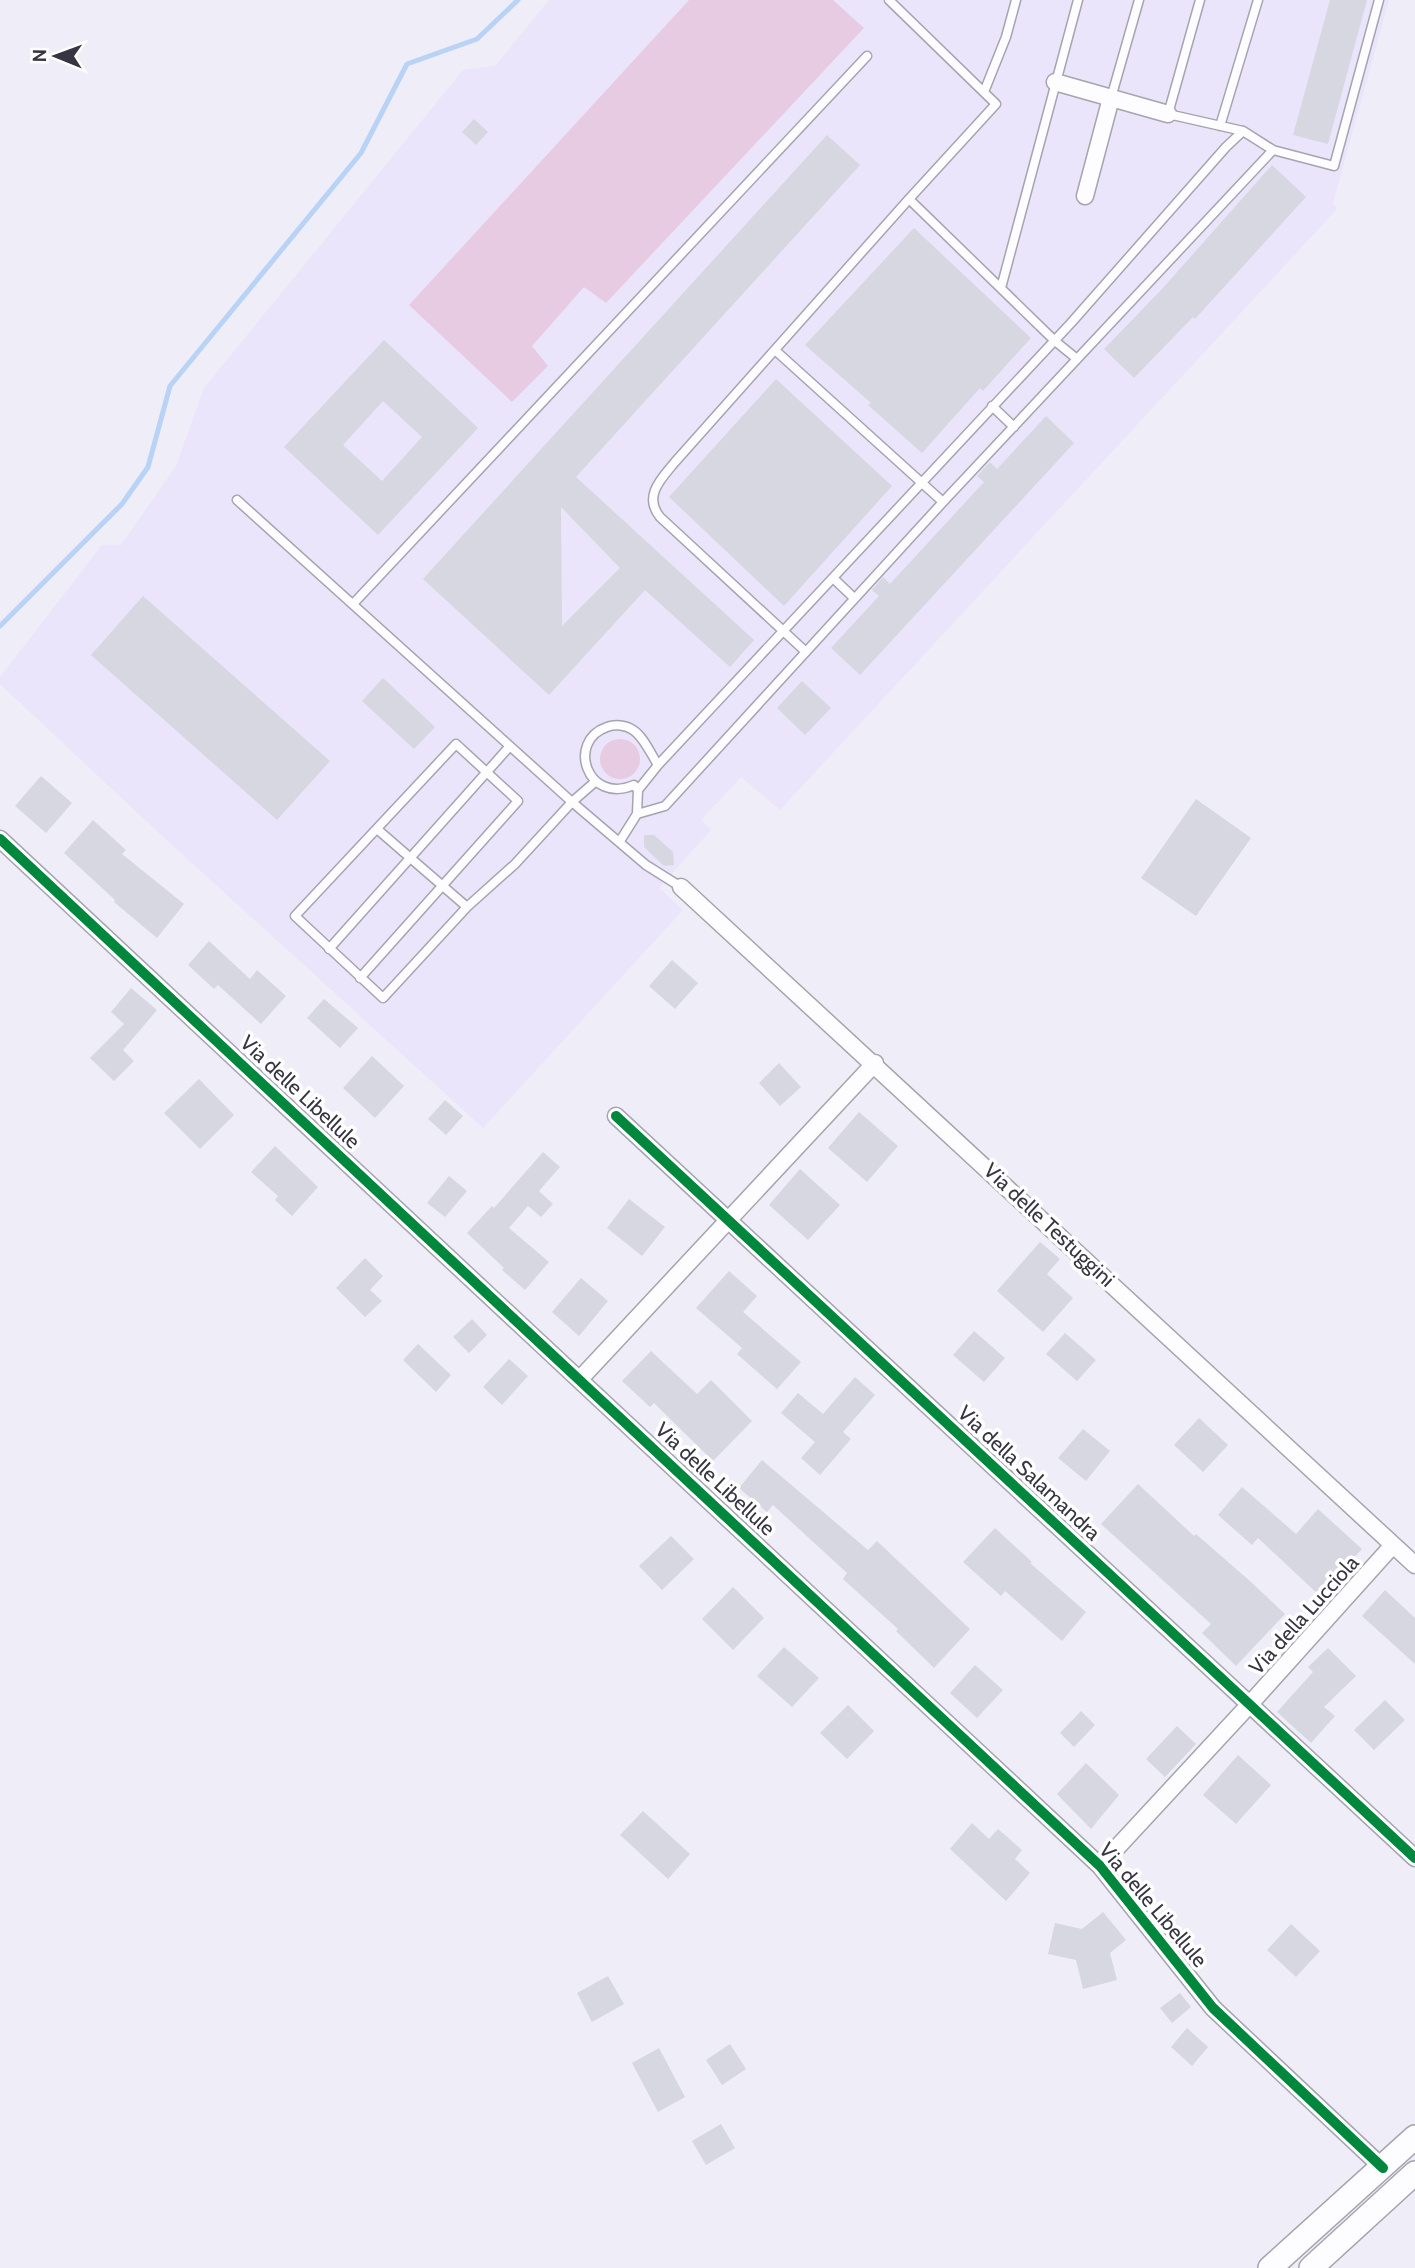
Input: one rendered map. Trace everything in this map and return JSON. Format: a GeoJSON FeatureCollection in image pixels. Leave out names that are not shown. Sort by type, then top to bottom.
{"type":"FeatureCollection","features":[{"type":"Feature","properties":{"kind":"main road"},"geometry":{"type":"LineString","coordinates":[[1270,2268],[1415,2137]]}},
{"type":"Feature","properties":{"kind":"main road"},"geometry":{"type":"LineString","coordinates":[[1311,2268],[1415,2173]]}},
{"type":"Feature","properties":{"kind":"street"},"geometry":{"type":"LineString","coordinates":[[1055,82],[1168,114]]}},
{"type":"Feature","properties":{"kind":"street"},"geometry":{"type":"LineString","coordinates":[[1085,196],[1111,98]]}},
{"type":"Feature","properties":{"kind":"street","name":"Via delle Libellule"},"geometry":{"type":"LineString","coordinates":[[0,839],[1100,1866],[1213,2008],[1382,2168]]}},
{"type":"Feature","properties":{"kind":"street","name":"Via delle Testuggini"},"geometry":{"type":"LineString","coordinates":[[681,887],[1415,1565]]}},
{"type":"Feature","properties":{"kind":"street"},"geometry":{"type":"LineString","coordinates":[[580,1379],[874,1063]]}},
{"type":"Feature","properties":{"kind":"street","name":"Via della Salamandra"},"geometry":{"type":"LineString","coordinates":[[616,1116],[1415,1858]]}},
{"type":"Feature","properties":{"kind":"street","name":"Via della Lucciola"},"geometry":{"type":"LineString","coordinates":[[1100,1866],[1393,1545]]}},
{"type":"Feature","properties":{"kind":"lane"},"geometry":{"type":"LineString","coordinates":[[984,92],[1006,37],[1016,0]]}},
{"type":"Feature","properties":{"kind":"lane"},"geometry":{"type":"LineString","coordinates":[[1001,288],[1078,0]]}},
{"type":"Feature","properties":{"kind":"lane"},"geometry":{"type":"LineString","coordinates":[[1111,98],[1139,0]]}},
{"type":"Feature","properties":{"kind":"lane"},"geometry":{"type":"LineString","coordinates":[[1200,0],[1168,114],[1243,131],[1273,150],[1334,166],[1380,0]]}},
{"type":"Feature","properties":{"kind":"lane"},"geometry":{"type":"LineString","coordinates":[[1220,126],[1258,0]]}},
{"type":"Feature","properties":{"kind":"lane"},"geometry":{"type":"LineString","coordinates":[[806,652],[660,517],[652,503],[656,487],[670,468],[996,104],[895,2]]}},
{"type":"Feature","properties":{"kind":"lane"},"geometry":{"type":"LineString","coordinates":[[354,604],[867,56]]}},
{"type":"Feature","properties":{"kind":"lane"},"geometry":{"type":"LineString","coordinates":[[620,841],[637,814],[638,790],[658,765],[1055,341],[1243,131]]}},
{"type":"Feature","properties":{"kind":"lane"},"geometry":{"type":"LineString","coordinates":[[637,814],[665,806],[943,502],[1273,150]]}},
{"type":"Feature","properties":{"kind":"lane"},"geometry":{"type":"LineString","coordinates":[[909,199],[1055,341],[1077,359]]}},
{"type":"Feature","properties":{"kind":"lane"},"geometry":{"type":"LineString","coordinates":[[776,351],[943,502]]}},
{"type":"Feature","properties":{"kind":"lane"},"geometry":{"type":"LineString","coordinates":[[992,406],[1014,427]]}},
{"type":"Feature","properties":{"kind":"lane"},"geometry":{"type":"LineString","coordinates":[[237,500],[572,802],[646,864],[681,887]]}},
{"type":"Feature","properties":{"kind":"lane"},"geometry":{"type":"LineString","coordinates":[[833,578],[855,598]]}},
{"type":"Feature","properties":{"kind":"lane"},"geometry":{"type":"LineString","coordinates":[[638,790],[634,785],[614,790],[596,781],[586,763],[585,753],[595,734],[615,725],[626,726],[635,731],[658,765]]}},
{"type":"Feature","properties":{"kind":"lane"},"geometry":{"type":"LineString","coordinates":[[360,978],[518,801],[456,744],[295,916],[360,978],[383,998],[467,907],[515,864],[572,802],[596,781]]}},
{"type":"Feature","properties":{"kind":"lane"},"geometry":{"type":"LineString","coordinates":[[329,949],[510,746]]}},
{"type":"Feature","properties":{"kind":"lane"},"geometry":{"type":"LineString","coordinates":[[377,829],[467,907]]}},
{"type":"Feature","properties":{"kind":"shaded area"},"geometry":{"type":"Polygon","coordinates":[[[549,0],[1389,0],[1333,203],[1337,209],[780,810],[741,777],[701,820],[711,830],[659,888],[683,910],[483,1128],[161,835],[0,684],[0,677],[102,545],[121,545],[176,466],[204,388],[463,70],[495,66],[549,0]]]}},
{"type":"Feature","properties":{"kind":"shaded area"},"geometry":{"type":"Polygon","coordinates":[[[689,0],[833,0],[864,28],[606,303],[584,287],[532,346],[548,366],[512,402],[409,305],[689,0]]]}},
{"type":"Feature","properties":{"kind":"shaded area"},"geometry":{"type":"Polygon","coordinates":[[[620,739],[634,745],[640,759],[634,773],[620,779],[606,773],[600,759],[606,745],[620,739]]]}},
{"type":"Feature","properties":{"kind":"building"},"geometry":{"type":"Polygon","coordinates":[[[1330,0],[1367,0],[1328,144],[1293,135],[1330,0]]]}},
{"type":"Feature","properties":{"kind":"building"},"geometry":{"type":"Polygon","coordinates":[[[474,119],[488,132],[476,145],[462,132],[474,119]]]}},
{"type":"Feature","properties":{"kind":"building"},"geometry":{"type":"Polygon","coordinates":[[[827,135],[860,165],[576,477],[754,640],[730,667],[645,590],[549,695],[423,579],[827,135]],[[561,507],[562,626],[620,568],[561,507]]]}},
{"type":"Feature","properties":{"kind":"building"},"geometry":{"type":"Polygon","coordinates":[[[1272,165],[1306,197],[1195,319],[1193,317],[1134,378],[1104,349],[1162,289],[1272,165]]]}},
{"type":"Feature","properties":{"kind":"building"},"geometry":{"type":"Polygon","coordinates":[[[914,228],[1031,338],[983,391],[980,388],[922,453],[868,405],[871,403],[805,345],[914,228]]]}},
{"type":"Feature","properties":{"kind":"building"},"geometry":{"type":"Polygon","coordinates":[[[384,340],[478,428],[378,535],[284,447],[384,340]],[[383,401],[343,445],[382,481],[422,437],[383,401]]]}},
{"type":"Feature","properties":{"kind":"building"},"geometry":{"type":"Polygon","coordinates":[[[776,379],[892,486],[784,606],[669,497],[776,379]]]}},
{"type":"Feature","properties":{"kind":"building"},"geometry":{"type":"Polygon","coordinates":[[[1046,416],[1074,443],[860,675],[831,648],[879,596],[872,590],[883,577],[890,584],[984,482],[977,476],[990,462],[997,469],[1046,416]]]}},
{"type":"Feature","properties":{"kind":"building"},"geometry":{"type":"Polygon","coordinates":[[[143,596],[330,761],[277,820],[91,655],[143,596]]]}},
{"type":"Feature","properties":{"kind":"building"},"geometry":{"type":"Polygon","coordinates":[[[383,678],[435,727],[414,749],[362,701],[383,678]]]}},
{"type":"Feature","properties":{"kind":"building"},"geometry":{"type":"Polygon","coordinates":[[[802,681],[831,708],[805,735],[777,708],[802,681]]]}},
{"type":"Feature","properties":{"kind":"building"},"geometry":{"type":"Polygon","coordinates":[[[41,776],[72,803],[46,833],[15,806],[41,776]]]}},
{"type":"Feature","properties":{"kind":"building"},"geometry":{"type":"Polygon","coordinates":[[[1196,799],[1251,838],[1196,916],[1141,878],[1196,799]]]}},
{"type":"Feature","properties":{"kind":"building"},"geometry":{"type":"Polygon","coordinates":[[[93,820],[126,850],[122,854],[184,904],[157,938],[114,902],[115,900],[64,853],[93,820]]]}},
{"type":"Feature","properties":{"kind":"building"},"geometry":{"type":"Polygon","coordinates":[[[644,835],[654,835],[673,852],[674,865],[664,866],[644,847],[644,835]]]}},
{"type":"Feature","properties":{"kind":"building"},"geometry":{"type":"Polygon","coordinates":[[[209,941],[250,979],[257,970],[286,996],[261,1024],[218,985],[214,989],[188,965],[209,941]]]}},
{"type":"Feature","properties":{"kind":"building"},"geometry":{"type":"Polygon","coordinates":[[[672,960],[698,983],[675,1009],[649,986],[672,960]]]}},
{"type":"Feature","properties":{"kind":"building"},"geometry":{"type":"Polygon","coordinates":[[[131,988],[157,1010],[123,1050],[134,1061],[114,1081],[90,1058],[124,1024],[111,1012],[131,988]]]}},
{"type":"Feature","properties":{"kind":"building"},"geometry":{"type":"Polygon","coordinates":[[[324,999],[358,1028],[340,1048],[307,1018],[324,999]]]}},
{"type":"Feature","properties":{"kind":"building"},"geometry":{"type":"Polygon","coordinates":[[[372,1056],[404,1086],[375,1118],[343,1088],[372,1056]]]}},
{"type":"Feature","properties":{"kind":"building"},"geometry":{"type":"Polygon","coordinates":[[[779,1063],[801,1087],[780,1106],[759,1083],[779,1063]]]}},
{"type":"Feature","properties":{"kind":"building"},"geometry":{"type":"Polygon","coordinates":[[[199,1079],[234,1115],[200,1149],[164,1113],[199,1079]]]}},
{"type":"Feature","properties":{"kind":"building"},"geometry":{"type":"Polygon","coordinates":[[[445,1100],[463,1116],[446,1135],[428,1119],[445,1100]]]}},
{"type":"Feature","properties":{"kind":"building"},"geometry":{"type":"Polygon","coordinates":[[[859,1112],[898,1146],[867,1182],[828,1148],[859,1112]]]}},
{"type":"Feature","properties":{"kind":"building"},"geometry":{"type":"Polygon","coordinates":[[[275,1146],[318,1187],[292,1216],[275,1200],[278,1196],[251,1172],[275,1146]]]}},
{"type":"Feature","properties":{"kind":"building"},"geometry":{"type":"Polygon","coordinates":[[[543,1152],[560,1167],[539,1191],[553,1204],[541,1217],[528,1206],[509,1228],[549,1262],[525,1290],[467,1233],[492,1206],[494,1208],[543,1152]]]}},
{"type":"Feature","properties":{"kind":"building"},"geometry":{"type":"Polygon","coordinates":[[[800,1169],[840,1205],[808,1240],[769,1205],[800,1169]]]}},
{"type":"Feature","properties":{"kind":"building"},"geometry":{"type":"Polygon","coordinates":[[[449,1176],[467,1191],[445,1217],[427,1203],[449,1176]]]}},
{"type":"Feature","properties":{"kind":"building"},"geometry":{"type":"Polygon","coordinates":[[[629,1199],[665,1227],[642,1256],[607,1228],[629,1199]]]}},
{"type":"Feature","properties":{"kind":"building"},"geometry":{"type":"Polygon","coordinates":[[[1040,1242],[1060,1259],[1047,1274],[1073,1298],[1043,1332],[997,1291],[1040,1242]]]}},
{"type":"Feature","properties":{"kind":"building"},"geometry":{"type":"Polygon","coordinates":[[[365,1258],[383,1276],[370,1290],[382,1301],[365,1317],[336,1288],[365,1258]]]}},
{"type":"Feature","properties":{"kind":"building"},"geometry":{"type":"Polygon","coordinates":[[[729,1271],[757,1296],[743,1312],[801,1362],[777,1389],[737,1354],[742,1348],[696,1308],[729,1271]]]}},
{"type":"Feature","properties":{"kind":"building"},"geometry":{"type":"Polygon","coordinates":[[[581,1278],[608,1301],[579,1336],[552,1312],[581,1278]]]}},
{"type":"Feature","properties":{"kind":"building"},"geometry":{"type":"Polygon","coordinates":[[[472,1319],[487,1335],[469,1353],[453,1337],[472,1319]]]}},
{"type":"Feature","properties":{"kind":"building"},"geometry":{"type":"Polygon","coordinates":[[[974,1331],[1005,1358],[984,1382],[953,1355],[974,1331]]]}},
{"type":"Feature","properties":{"kind":"building"},"geometry":{"type":"Polygon","coordinates":[[[1065,1333],[1096,1360],[1077,1381],[1046,1354],[1065,1333]]]}},
{"type":"Feature","properties":{"kind":"building"},"geometry":{"type":"Polygon","coordinates":[[[418,1344],[451,1375],[436,1392],[403,1360],[418,1344]]]}},
{"type":"Feature","properties":{"kind":"building"},"geometry":{"type":"Polygon","coordinates":[[[651,1351],[697,1394],[711,1380],[752,1421],[713,1461],[654,1403],[650,1407],[622,1381],[651,1351]]]}},
{"type":"Feature","properties":{"kind":"building"},"geometry":{"type":"Polygon","coordinates":[[[509,1359],[528,1376],[502,1405],[483,1387],[509,1359]]]}},
{"type":"Feature","properties":{"kind":"building"},"geometry":{"type":"Polygon","coordinates":[[[855,1377],[875,1395],[843,1432],[851,1439],[820,1475],[801,1458],[815,1442],[781,1413],[798,1393],[823,1414],[855,1377]]]}},
{"type":"Feature","properties":{"kind":"building"},"geometry":{"type":"Polygon","coordinates":[[[1199,1418],[1228,1445],[1203,1472],[1174,1445],[1199,1418]]]}},
{"type":"Feature","properties":{"kind":"building"},"geometry":{"type":"Polygon","coordinates":[[[1083,1429],[1110,1451],[1086,1481],[1058,1458],[1083,1429]]]}},
{"type":"Feature","properties":{"kind":"building"},"geometry":{"type":"Polygon","coordinates":[[[762,1460],[868,1550],[877,1541],[970,1629],[934,1668],[896,1631],[898,1629],[843,1579],[847,1573],[773,1505],[767,1512],[739,1488],[762,1460]]]}},
{"type":"Feature","properties":{"kind":"building"},"geometry":{"type":"Polygon","coordinates":[[[1138,1484],[1285,1614],[1236,1666],[1202,1633],[1211,1624],[1101,1524],[1138,1484]]]}},
{"type":"Feature","properties":{"kind":"building"},"geometry":{"type":"Polygon","coordinates":[[[1242,1487],[1296,1534],[1318,1509],[1362,1549],[1319,1595],[1258,1538],[1252,1545],[1218,1515],[1242,1487]]]}},
{"type":"Feature","properties":{"kind":"building"},"geometry":{"type":"Polygon","coordinates":[[[995,1528],[1086,1612],[1062,1641],[1005,1591],[1001,1596],[963,1562],[995,1528]]]}},
{"type":"Feature","properties":{"kind":"building"},"geometry":{"type":"Polygon","coordinates":[[[671,1536],[694,1559],[662,1590],[639,1566],[671,1536]]]}},
{"type":"Feature","properties":{"kind":"building"},"geometry":{"type":"Polygon","coordinates":[[[733,1587],[764,1618],[733,1650],[702,1619],[733,1587]]]}},
{"type":"Feature","properties":{"kind":"building"},"geometry":{"type":"Polygon","coordinates":[[[1385,1590],[1415,1618],[1415,1664],[1362,1616],[1385,1590]]]}},
{"type":"Feature","properties":{"kind":"building"},"geometry":{"type":"Polygon","coordinates":[[[784,1647],[819,1678],[792,1707],[757,1676],[784,1647]]]}},
{"type":"Feature","properties":{"kind":"building"},"geometry":{"type":"Polygon","coordinates":[[[1328,1648],[1356,1676],[1324,1707],[1335,1716],[1311,1743],[1277,1712],[1313,1672],[1308,1667],[1328,1648]]]}},
{"type":"Feature","properties":{"kind":"building"},"geometry":{"type":"Polygon","coordinates":[[[975,1665],[1003,1690],[977,1718],[950,1693],[975,1665]]]}},
{"type":"Feature","properties":{"kind":"building"},"geometry":{"type":"Polygon","coordinates":[[[1385,1700],[1405,1720],[1374,1750],[1354,1730],[1385,1700]]]}},
{"type":"Feature","properties":{"kind":"building"},"geometry":{"type":"Polygon","coordinates":[[[848,1705],[874,1731],[847,1759],[820,1733],[848,1705]]]}},
{"type":"Feature","properties":{"kind":"building"},"geometry":{"type":"Polygon","coordinates":[[[1081,1711],[1095,1725],[1074,1747],[1060,1733],[1081,1711]]]}},
{"type":"Feature","properties":{"kind":"building"},"geometry":{"type":"Polygon","coordinates":[[[1177,1726],[1196,1744],[1165,1777],[1146,1759],[1177,1726]]]}},
{"type":"Feature","properties":{"kind":"building"},"geometry":{"type":"Polygon","coordinates":[[[1238,1755],[1271,1785],[1236,1824],[1203,1795],[1238,1755]]]}},
{"type":"Feature","properties":{"kind":"building"},"geometry":{"type":"Polygon","coordinates":[[[1086,1763],[1119,1795],[1091,1829],[1057,1794],[1086,1763]]]}},
{"type":"Feature","properties":{"kind":"building"},"geometry":{"type":"Polygon","coordinates":[[[643,1811],[690,1854],[668,1879],[620,1835],[643,1811]]]}},
{"type":"Feature","properties":{"kind":"building"},"geometry":{"type":"Polygon","coordinates":[[[972,1823],[989,1839],[998,1829],[1022,1850],[1015,1859],[1030,1873],[1006,1901],[950,1849],[972,1823]]]}},
{"type":"Feature","properties":{"kind":"building"},"geometry":{"type":"Polygon","coordinates":[[[1103,1912],[1126,1940],[1110,1953],[1117,1980],[1083,1989],[1076,1960],[1048,1954],[1055,1923],[1082,1929],[1103,1912]]]}},
{"type":"Feature","properties":{"kind":"building"},"geometry":{"type":"Polygon","coordinates":[[[1291,1924],[1320,1951],[1296,1977],[1267,1950],[1291,1924]]]}},
{"type":"Feature","properties":{"kind":"building"},"geometry":{"type":"Polygon","coordinates":[[[608,1976],[624,2004],[592,2022],[577,1993],[608,1976]]]}},
{"type":"Feature","properties":{"kind":"building"},"geometry":{"type":"Polygon","coordinates":[[[1180,1993],[1191,2007],[1172,2023],[1160,2008],[1180,1993]]]}},
{"type":"Feature","properties":{"kind":"building"},"geometry":{"type":"Polygon","coordinates":[[[1187,2028],[1208,2047],[1192,2066],[1171,2047],[1187,2028]]]}},
{"type":"Feature","properties":{"kind":"building"},"geometry":{"type":"Polygon","coordinates":[[[730,2044],[746,2069],[722,2085],[706,2060],[730,2044]]]}},
{"type":"Feature","properties":{"kind":"building"},"geometry":{"type":"Polygon","coordinates":[[[659,2048],[685,2097],[658,2112],[632,2063],[659,2048]]]}},
{"type":"Feature","properties":{"kind":"building"},"geometry":{"type":"Polygon","coordinates":[[[721,2124],[735,2148],[706,2165],[692,2141],[721,2124]]]}},
{"type":"Feature","properties":{"kind":"waterway"},"geometry":{"type":"LineString","coordinates":[[0,626],[122,504],[148,467],[170,386],[361,153],[407,64],[477,39],[518,0]]}},
{"type":"Feature","properties":{"kind":"cycle path"},"geometry":{"type":"LineString","coordinates":[[0,839],[1100,1866],[1213,2008],[1383,2168]]}},
{"type":"Feature","properties":{"kind":"cycle path"},"geometry":{"type":"LineString","coordinates":[[616,1116],[1415,1858]]}}]}
